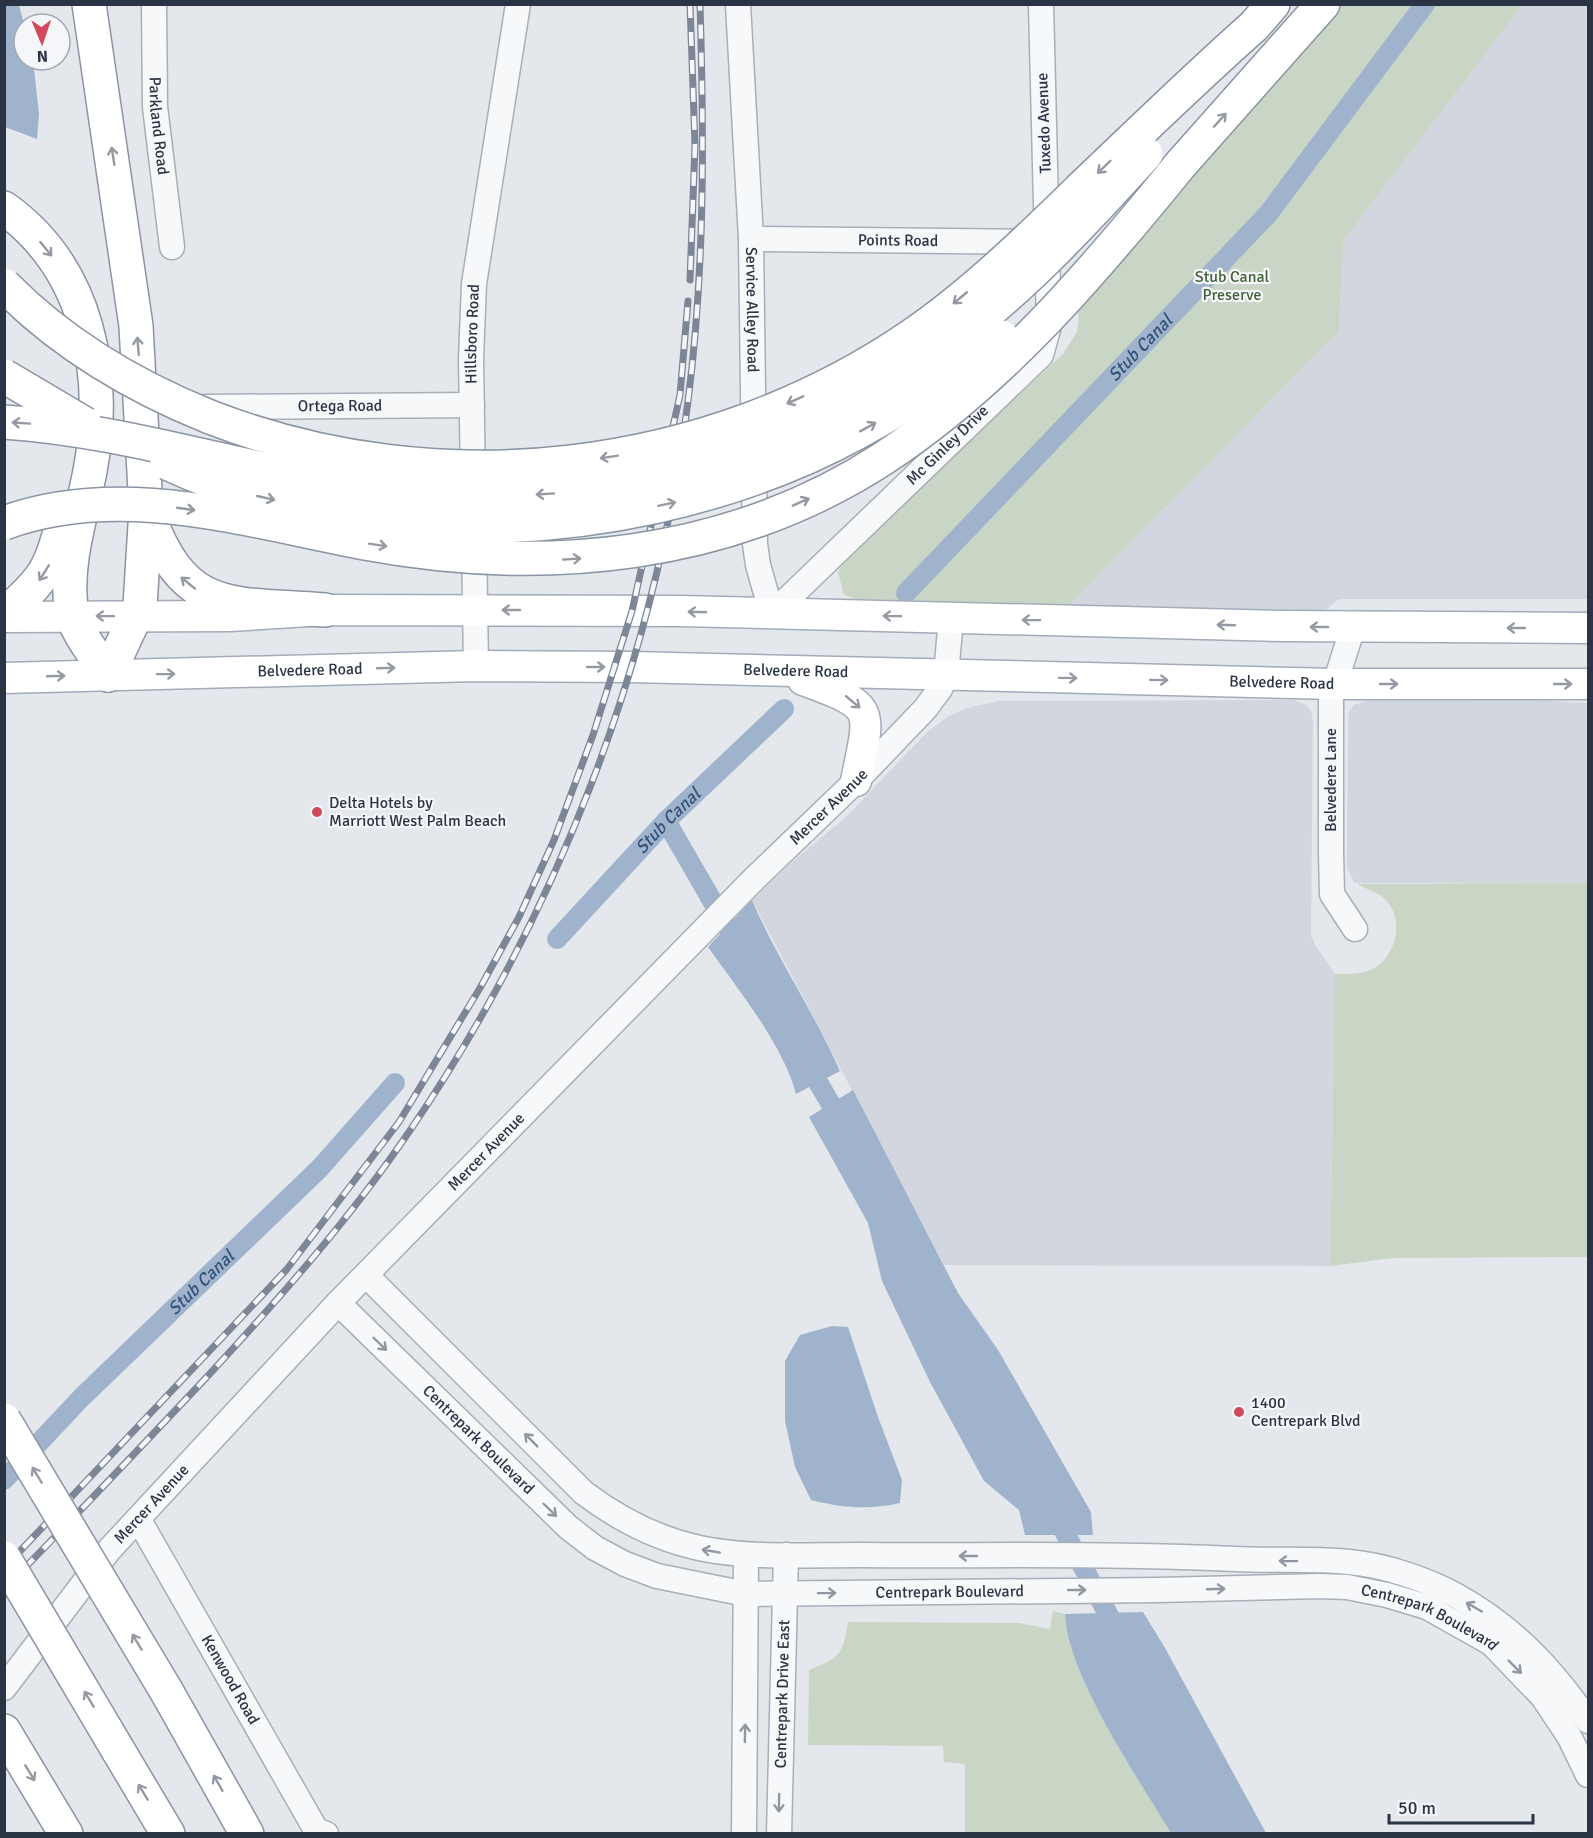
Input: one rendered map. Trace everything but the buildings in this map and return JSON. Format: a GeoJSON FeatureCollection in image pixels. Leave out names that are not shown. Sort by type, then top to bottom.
{"type":"FeatureCollection","features":[{"type":"Feature","properties":{"kind":"highway"},"geometry":{"type":"LineString","coordinates":[[89,4],[135,316],[141,371],[146,509],[142,598],[137,616],[108,675]]}},
{"type":"Feature","properties":{"kind":"highway"},"geometry":{"type":"LineString","coordinates":[[4,522],[61,507],[116,503],[199,511],[453,556],[527,560],[607,556],[672,545],[761,519],[843,482],[883,459],[927,427],[1000,364],[1119,241],[1181,164],[1323,4]]}},
{"type":"Feature","properties":{"kind":"highway"},"geometry":{"type":"LineString","coordinates":[[4,285],[42,320],[74,345],[146,388],[229,424],[309,448],[397,463],[484,468],[571,462],[656,448],[700,437],[792,402],[870,362],[910,337],[947,309],[1036,232],[1264,15]]}},
{"type":"Feature","properties":{"kind":"highway"},"geometry":{"type":"LineString","coordinates":[[4,422],[115,436],[330,483],[442,496],[519,496],[596,489],[705,466],[771,443],[835,414],[897,379],[957,337],[1027,277],[1095,210],[1208,84],[1264,15]]}},
{"type":"Feature","properties":{"kind":"highway"},"geometry":{"type":"LineString","coordinates":[[4,376],[75,418],[173,466],[255,495],[303,507],[383,521],[467,526],[553,522],[639,510],[718,491],[800,460],[852,435],[931,389],[1006,333],[1041,302],[1181,164]]}},
{"type":"Feature","properties":{"kind":"highway"},"geometry":{"type":"LineString","coordinates":[[4,208],[38,238],[60,267],[75,294],[90,337],[96,397],[93,450],[72,569],[72,615],[108,675]]}},
{"type":"Feature","properties":{"kind":"highway"},"geometry":{"type":"LineString","coordinates":[[4,616],[36,586],[53,558],[79,448],[96,397]]}},
{"type":"Feature","properties":{"kind":"highway"},"geometry":{"type":"LineString","coordinates":[[146,509],[162,551],[181,577],[198,590],[230,601],[325,610]]}},
{"type":"Feature","properties":{"kind":"highway"},"geometry":{"type":"LineString","coordinates":[[4,1420],[167,1692],[247,1833]]}},
{"type":"Feature","properties":{"kind":"highway"},"geometry":{"type":"LineString","coordinates":[[4,1558],[168,1833]]}},
{"type":"Feature","properties":{"kind":"highway"},"geometry":{"type":"LineString","coordinates":[[4,1731],[60,1825]]}},
{"type":"Feature","properties":{"kind":"main road"},"geometry":{"type":"LineString","coordinates":[[4,616],[230,616],[325,610],[475,610],[1353,627],[1588,628]]}},
{"type":"Feature","properties":{"kind":"main road","name":"Belvedere Road"},"geometry":{"type":"LineString","coordinates":[[4,678],[476,666],[1336,684],[1588,684]]}},
{"type":"Feature","properties":{"kind":"main road"},"geometry":{"type":"LineString","coordinates":[[781,671],[844,694],[861,707],[866,729],[856,782]]}},
{"type":"Feature","properties":{"kind":"street","name":"Parkland Road"},"geometry":{"type":"LineString","coordinates":[[154,4],[155,107],[172,247]]}},
{"type":"Feature","properties":{"kind":"street","name":"Hillsboro Road"},"geometry":{"type":"LineString","coordinates":[[476,666],[472,324],[477,255],[518,4]]}},
{"type":"Feature","properties":{"kind":"street","name":"Service Alley Road"},"geometry":{"type":"LineString","coordinates":[[738,4],[751,239],[755,544],[758,565],[772,614]]}},
{"type":"Feature","properties":{"kind":"street","name":"Tuxedo Avenue"},"geometry":{"type":"LineString","coordinates":[[1041,4],[1047,242]]}},
{"type":"Feature","properties":{"kind":"street","name":"Points Road"},"geometry":{"type":"LineString","coordinates":[[751,239],[1047,242]]}},
{"type":"Feature","properties":{"kind":"street","name":"Mc Ginley Drive"},"geometry":{"type":"LineString","coordinates":[[772,614],[1041,356],[1049,326],[1047,242]]}},
{"type":"Feature","properties":{"kind":"street","name":"Ortega Road"},"geometry":{"type":"LineString","coordinates":[[206,407],[472,405]]}},
{"type":"Feature","properties":{"kind":"street","name":"Mercer Avenue"},"geometry":{"type":"LineString","coordinates":[[4,1688],[109,1550],[338,1303],[755,878],[856,782],[937,695],[946,675],[951,618]]}},
{"type":"Feature","properties":{"kind":"street","name":"Belvedere Lane"},"geometry":{"type":"LineString","coordinates":[[1353,627],[1331,696],[1332,894],[1355,929]]}},
{"type":"Feature","properties":{"kind":"street","name":"Centrepark Boulevard"},"geometry":{"type":"LineString","coordinates":[[366,1275],[584,1493],[611,1514],[673,1543],[746,1555],[1151,1555],[1350,1562],[1387,1570],[1430,1585],[1456,1596],[1499,1620],[1547,1668],[1588,1721]]}},
{"type":"Feature","properties":{"kind":"street","name":"Centrepark Boulevard"},"geometry":{"type":"LineString","coordinates":[[338,1303],[568,1527],[595,1548],[625,1564],[657,1576],[746,1594],[1347,1587],[1387,1595],[1427,1607],[1491,1643],[1543,1697],[1569,1736],[1588,1775]]}},
{"type":"Feature","properties":{"kind":"street","name":"Kenwood Road"},"geometry":{"type":"LineString","coordinates":[[139,1520],[316,1830],[326,1833]]}},
{"type":"Feature","properties":{"kind":"street"},"geometry":{"type":"LineString","coordinates":[[744,1833],[746,1555]]}},
{"type":"Feature","properties":{"kind":"street","name":"Centrepark Drive East"},"geometry":{"type":"LineString","coordinates":[[779,1833],[786,1555]]}},
{"type":"Feature","properties":{"kind":"shaded area"},"geometry":{"type":"Polygon","coordinates":[[[1521,5],[1588,5],[1588,599],[1339,599],[1327,609],[1317,611],[1069,605],[1339,331],[1343,241],[1521,5]]]}},
{"type":"Feature","properties":{"kind":"shaded area"},"geometry":{"type":"Polygon","coordinates":[[[1294,700],[1311,710],[1313,721],[1311,935],[1335,974],[1330,1266],[944,1265],[752,900],[792,862],[845,818],[927,732],[949,716],[967,708],[998,701],[1294,700]]]}},
{"type":"Feature","properties":{"kind":"shaded area"},"geometry":{"type":"Polygon","coordinates":[[[1529,700],[1588,703],[1588,883],[1354,883],[1347,867],[1348,724],[1349,712],[1354,705],[1365,701],[1529,700]]]}},
{"type":"Feature","properties":{"kind":"green space","name":"Stub Canal Preserve"},"geometry":{"type":"Polygon","coordinates":[[[1340,5],[1522,5],[1343,241],[1339,331],[1069,605],[856,599],[844,595],[838,572],[845,561],[976,434],[1063,354],[1077,332],[1079,320],[1076,302],[1340,5]]]}},
{"type":"Feature","properties":{"kind":"green space"},"geometry":{"type":"Polygon","coordinates":[[[1588,883],[1588,1257],[1393,1258],[1330,1266],[1335,974],[1360,973],[1377,966],[1391,950],[1396,929],[1392,909],[1386,900],[1357,884],[1588,883]]]}},
{"type":"Feature","properties":{"kind":"green space"},"geometry":{"type":"Polygon","coordinates":[[[1053,1611],[1065,1614],[1069,1639],[1091,1696],[1123,1756],[1171,1833],[965,1833],[965,1764],[944,1762],[943,1746],[808,1745],[809,1670],[838,1654],[842,1648],[848,1622],[1019,1623],[1050,1629],[1053,1611]]]}},
{"type":"Feature","properties":{"kind":"water"},"geometry":{"type":"Polygon","coordinates":[[[5,4],[19,5],[21,12],[12,12],[12,72],[34,72],[39,114],[37,139],[5,127],[5,4]]]}},
{"type":"Feature","properties":{"kind":"water"},"geometry":{"type":"Polygon","coordinates":[[[752,900],[840,1071],[796,1094],[771,1037],[708,947],[752,900]]]}},
{"type":"Feature","properties":{"kind":"water"},"geometry":{"type":"Polygon","coordinates":[[[853,1090],[958,1293],[998,1350],[1091,1512],[1093,1535],[1025,1535],[1019,1510],[984,1481],[930,1382],[882,1281],[868,1223],[809,1117],[853,1090]]]}},
{"type":"Feature","properties":{"kind":"water"},"geometry":{"type":"Polygon","coordinates":[[[832,1326],[848,1327],[902,1480],[900,1503],[877,1507],[855,1507],[811,1500],[795,1467],[785,1421],[785,1361],[800,1335],[832,1326]]]}},
{"type":"Feature","properties":{"kind":"water"},"geometry":{"type":"Polygon","coordinates":[[[1143,1612],[1266,1833],[1171,1833],[1106,1726],[1078,1666],[1069,1639],[1065,1614],[1143,1612]]]}},
{"type":"Feature","properties":{"kind":"waterway","name":"Stub Canal"},"geometry":{"type":"LineString","coordinates":[[906,593],[1268,214],[1425,4]]}},
{"type":"Feature","properties":{"kind":"waterway","name":"Stub Canal"},"geometry":{"type":"LineString","coordinates":[[557,939],[666,821],[784,709]]}},
{"type":"Feature","properties":{"kind":"waterway"},"geometry":{"type":"LineString","coordinates":[[666,821],[740,949]]}},
{"type":"Feature","properties":{"kind":"waterway"},"geometry":{"type":"LineString","coordinates":[[805,1060],[843,1125]]}},
{"type":"Feature","properties":{"kind":"waterway","name":"Stub Canal"},"geometry":{"type":"LineString","coordinates":[[4,1480],[81,1398],[320,1168],[395,1083]]}},
{"type":"Feature","properties":{"kind":"waterway"},"geometry":{"type":"LineString","coordinates":[[1054,1512],[1119,1635]]}},
{"type":"Feature","properties":{"kind":"railway"},"geometry":{"type":"LineString","coordinates":[[690,4],[695,145],[690,280]]}},
{"type":"Feature","properties":{"kind":"railway"},"geometry":{"type":"LineString","coordinates":[[4,1589],[232,1350],[286,1289],[363,1195],[411,1129],[464,1046],[512,961],[555,872],[592,782],[625,689],[651,594],[673,498],[688,401],[698,302],[702,203],[700,4]]}},
{"type":"Feature","properties":{"kind":"railway"},"geometry":{"type":"LineString","coordinates":[[4,1568],[287,1269],[399,1122],[480,988],[519,917],[554,840],[593,735],[632,611],[680,395],[688,301]]}},
{"type":"Feature","properties":{"kind":"place","name":"Delta Hotels by Marriott West Palm Beach"},"geometry":{"type":"Point","coordinates":[317,812]}},
{"type":"Feature","properties":{"kind":"place","name":"1400 Centrepark Blvd"},"geometry":{"type":"Point","coordinates":[1239,1412]}}]}
